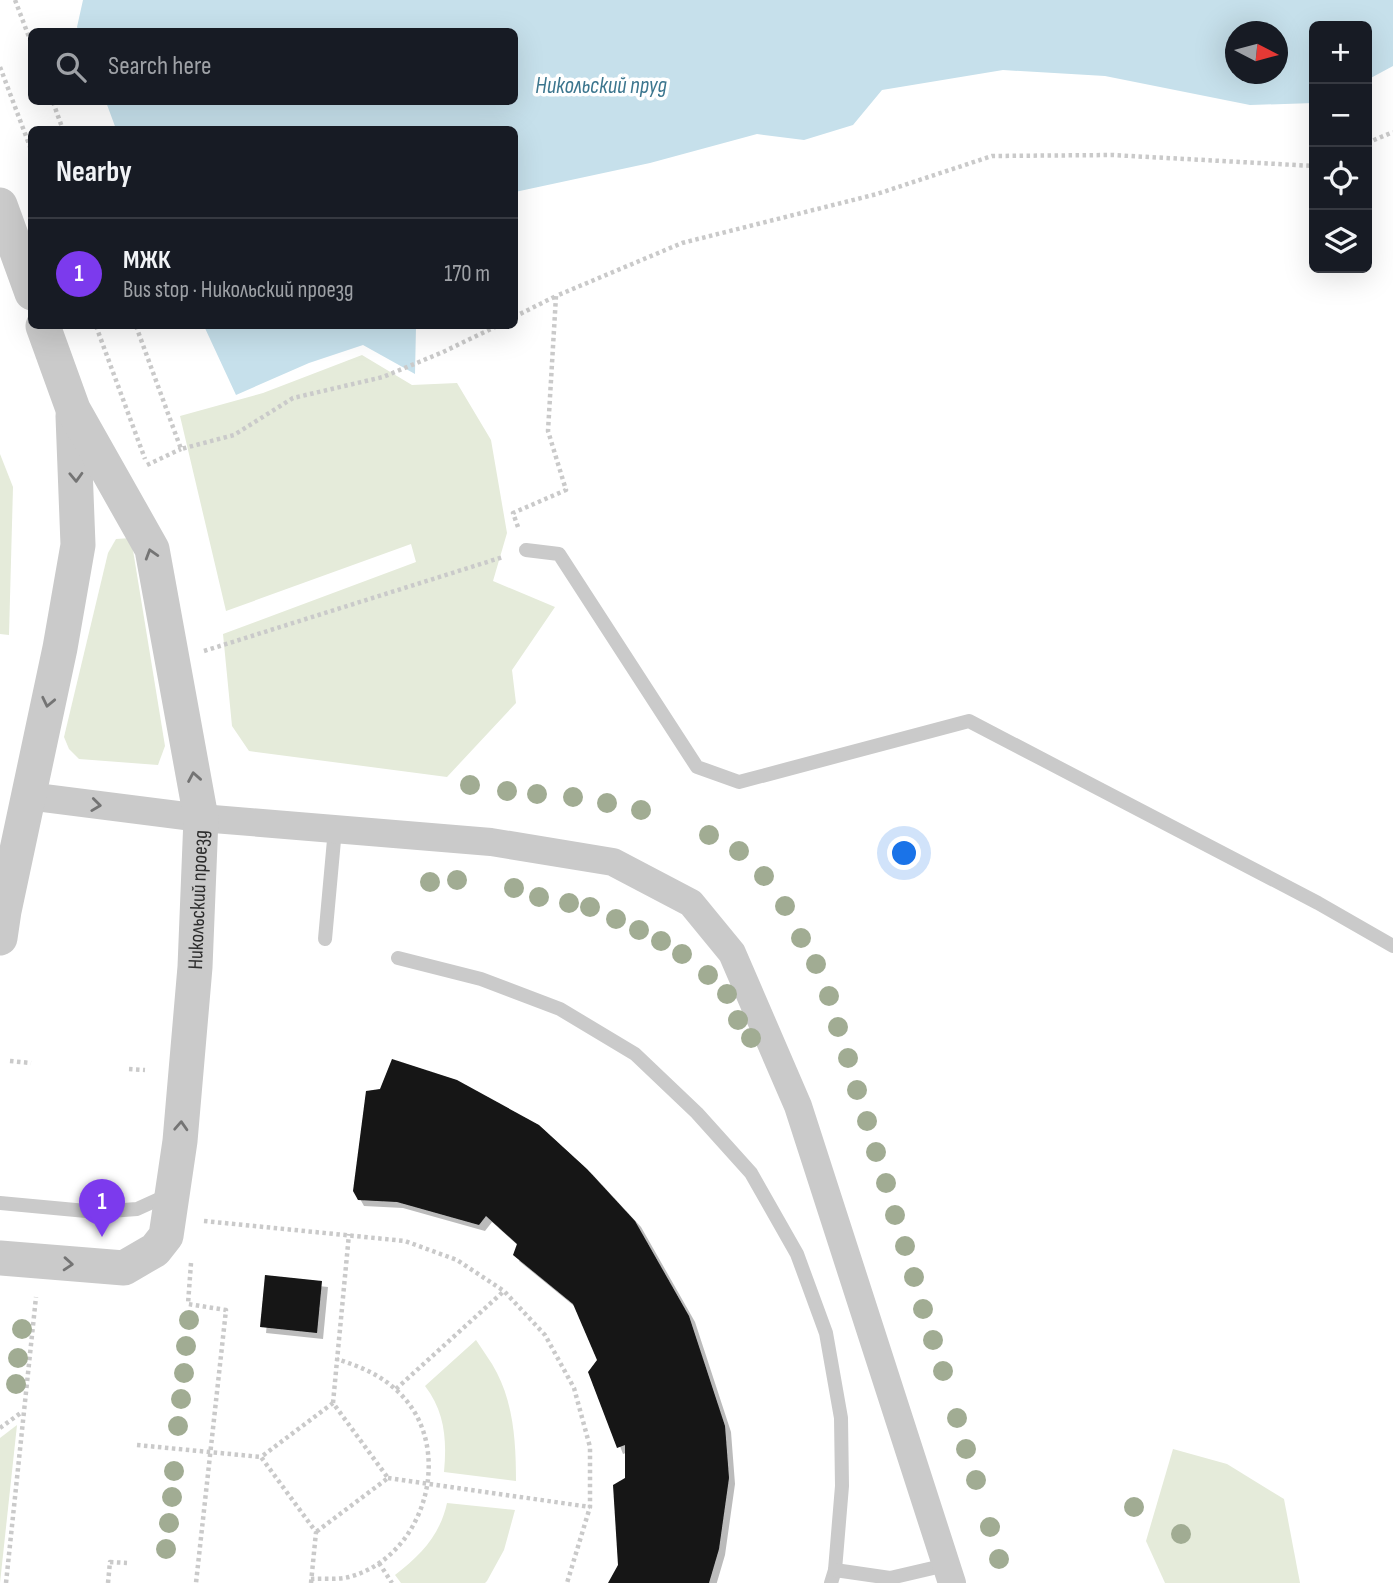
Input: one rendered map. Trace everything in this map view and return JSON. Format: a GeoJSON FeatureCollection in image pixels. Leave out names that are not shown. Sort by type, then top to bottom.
{"type":"FeatureCollection","features":[{"type":"Feature","properties":{"kind":"street"},"geometry":{"type":"LineString","coordinates":[[0,205],[28,282]]}},
{"type":"Feature","properties":{"kind":"street","name":"Никольский проезд"},"geometry":{"type":"LineString","coordinates":[[0,1258],[124,1268],[155,1250],[166,1236],[180,1151],[195,967],[201,818],[152,550],[73,409],[44,329]]}},
{"type":"Feature","properties":{"kind":"street","name":"Никольский проезд"},"geometry":{"type":"LineString","coordinates":[[0,938],[60,648],[78,545],[73,409]]}},
{"type":"Feature","properties":{"kind":"street"},"geometry":{"type":"LineString","coordinates":[[28,796],[201,818],[491,842],[612,862],[691,903],[732,953],[798,1106],[949,1574]]}},
{"type":"Feature","properties":{"kind":"lane"},"geometry":{"type":"LineString","coordinates":[[526,550],[559,554],[697,767],[739,782],[969,721],[1318,903],[1393,946]]}},
{"type":"Feature","properties":{"kind":"lane"},"geometry":{"type":"LineString","coordinates":[[325,939],[335,829]]}},
{"type":"Feature","properties":{"kind":"lane"},"geometry":{"type":"LineString","coordinates":[[398,958],[481,979],[560,1009],[635,1054],[696,1113],[751,1173],[797,1254],[826,1333],[841,1418],[842,1486],[833,1577],[890,1578],[949,1574]]}},
{"type":"Feature","properties":{"kind":"lane"},"geometry":{"type":"LineString","coordinates":[[0,1203],[97,1212],[137,1209],[173,1193]]}},
{"type":"Feature","properties":{"kind":"path"},"geometry":{"type":"LineString","coordinates":[[15,0],[28,34]]}},
{"type":"Feature","properties":{"kind":"path"},"geometry":{"type":"LineString","coordinates":[[0,67],[28,141]]}},
{"type":"Feature","properties":{"kind":"path"},"geometry":{"type":"LineString","coordinates":[[53,105],[61,126]]}},
{"type":"Feature","properties":{"kind":"path"},"geometry":{"type":"LineString","coordinates":[[1372,141],[1393,132]]}},
{"type":"Feature","properties":{"kind":"path"},"geometry":{"type":"LineString","coordinates":[[518,315],[556,296],[682,243],[877,194],[992,156],[1112,155],[1309,166]]}},
{"type":"Feature","properties":{"kind":"path"},"geometry":{"type":"LineString","coordinates":[[197,653],[526,550],[513,513],[566,490],[548,431],[556,296]]}},
{"type":"Feature","properties":{"kind":"path"},"geometry":{"type":"LineString","coordinates":[[137,329],[181,449]]}},
{"type":"Feature","properties":{"kind":"path"},"geometry":{"type":"LineString","coordinates":[[147,465],[181,449],[234,435],[293,398],[383,377],[490,329]]}},
{"type":"Feature","properties":{"kind":"path"},"geometry":{"type":"LineString","coordinates":[[10,1061],[31,1063]]}},
{"type":"Feature","properties":{"kind":"path"},"geometry":{"type":"LineString","coordinates":[[129,1069],[145,1070]]}},
{"type":"Feature","properties":{"kind":"path"},"geometry":{"type":"LineString","coordinates":[[195,1220],[405,1241],[457,1260],[504,1291],[545,1335],[575,1388],[590,1447],[590,1507],[567,1583]]}},
{"type":"Feature","properties":{"kind":"path"},"geometry":{"type":"LineString","coordinates":[[349,1234],[333,1403],[388,1478]]}},
{"type":"Feature","properties":{"kind":"path"},"geometry":{"type":"LineString","coordinates":[[192,1256],[188,1304],[226,1310],[196,1583]]}},
{"type":"Feature","properties":{"kind":"path"},"geometry":{"type":"LineString","coordinates":[[6,1583],[40,1262]]}},
{"type":"Feature","properties":{"kind":"path"},"geometry":{"type":"LineString","coordinates":[[396,1389],[504,1291]]}},
{"type":"Feature","properties":{"kind":"path"},"geometry":{"type":"LineString","coordinates":[[261,1457],[316,1532],[311,1581],[348,1577],[379,1563],[404,1541],[421,1513],[429,1484],[427,1447],[416,1416],[396,1389],[369,1370],[337,1359]]}},
{"type":"Feature","properties":{"kind":"path"},"geometry":{"type":"LineString","coordinates":[[137,1445],[261,1457],[333,1403]]}},
{"type":"Feature","properties":{"kind":"path"},"geometry":{"type":"LineString","coordinates":[[0,1428],[23,1411]]}},
{"type":"Feature","properties":{"kind":"path"},"geometry":{"type":"LineString","coordinates":[[316,1532],[388,1478],[590,1507]]}},
{"type":"Feature","properties":{"kind":"path"},"geometry":{"type":"LineString","coordinates":[[108,1583],[110,1562],[127,1563]]}},
{"type":"Feature","properties":{"kind":"path"},"geometry":{"type":"LineString","coordinates":[[379,1563],[392,1583]]}},
{"type":"Feature","properties":{"kind":"green space"},"geometry":{"type":"Polygon","coordinates":[[[362,355],[412,385],[457,383],[491,440],[507,533],[493,581],[555,607],[512,670],[516,703],[447,777],[249,751],[232,726],[223,634],[416,562],[411,544],[226,611],[180,416],[263,393],[362,355]]]}},
{"type":"Feature","properties":{"kind":"green space"},"geometry":{"type":"Polygon","coordinates":[[[0,454],[13,487],[9,635],[0,634],[0,454]]]}},
{"type":"Feature","properties":{"kind":"green space"},"geometry":{"type":"Polygon","coordinates":[[[131,538],[165,746],[158,765],[79,759],[69,749],[64,737],[108,553],[116,539],[131,538]]]}},
{"type":"Feature","properties":{"kind":"green space"},"geometry":{"type":"Polygon","coordinates":[[[476,1340],[495,1369],[507,1399],[514,1440],[516,1481],[444,1472],[445,1449],[441,1416],[425,1386],[476,1340]]]}},
{"type":"Feature","properties":{"kind":"green space"},"geometry":{"type":"Polygon","coordinates":[[[17,1425],[0,1583],[0,1438],[17,1425]]]}},
{"type":"Feature","properties":{"kind":"green space"},"geometry":{"type":"Polygon","coordinates":[[[1173,1449],[1227,1464],[1284,1499],[1300,1583],[1165,1583],[1146,1541],[1173,1449]]]}},
{"type":"Feature","properties":{"kind":"green space"},"geometry":{"type":"Polygon","coordinates":[[[447,1503],[515,1510],[504,1550],[487,1581],[401,1583],[395,1575],[428,1544],[440,1525],[447,1503]]]}},
{"type":"Feature","properties":{"kind":"water","name":"Никольский пруд"},"geometry":{"type":"Polygon","coordinates":[[[83,0],[1393,0],[1393,66],[1372,77],[1372,21],[1309,21],[1309,103],[1250,105],[1105,76],[1003,70],[882,90],[853,125],[804,140],[757,134],[650,163],[518,191],[518,126],[115,126],[107,105],[518,105],[518,28],[77,27],[83,0]]]}},
{"type":"Feature","properties":{"kind":"water"},"geometry":{"type":"Polygon","coordinates":[[[205,329],[416,329],[415,374],[363,345],[309,363],[236,395],[205,329]]]}},
{"type":"Feature","properties":{"kind":"building"},"geometry":{"type":"Polygon","coordinates":[[[392,1059],[457,1080],[539,1125],[587,1169],[635,1221],[689,1316],[725,1426],[729,1478],[719,1549],[709,1583],[608,1583],[618,1565],[613,1485],[625,1478],[625,1445],[617,1448],[588,1372],[597,1360],[573,1304],[513,1255],[517,1244],[486,1216],[479,1225],[397,1202],[358,1200],[353,1191],[366,1091],[380,1089],[392,1059]]]}},
{"type":"Feature","properties":{"kind":"building"},"geometry":{"type":"Polygon","coordinates":[[[265,1275],[322,1281],[317,1333],[260,1327],[265,1275]]]}},
{"type":"Feature","properties":{"kind":"place","name":"МЖК"},"geometry":{"type":"Point","coordinates":[102,1237]}}]}
